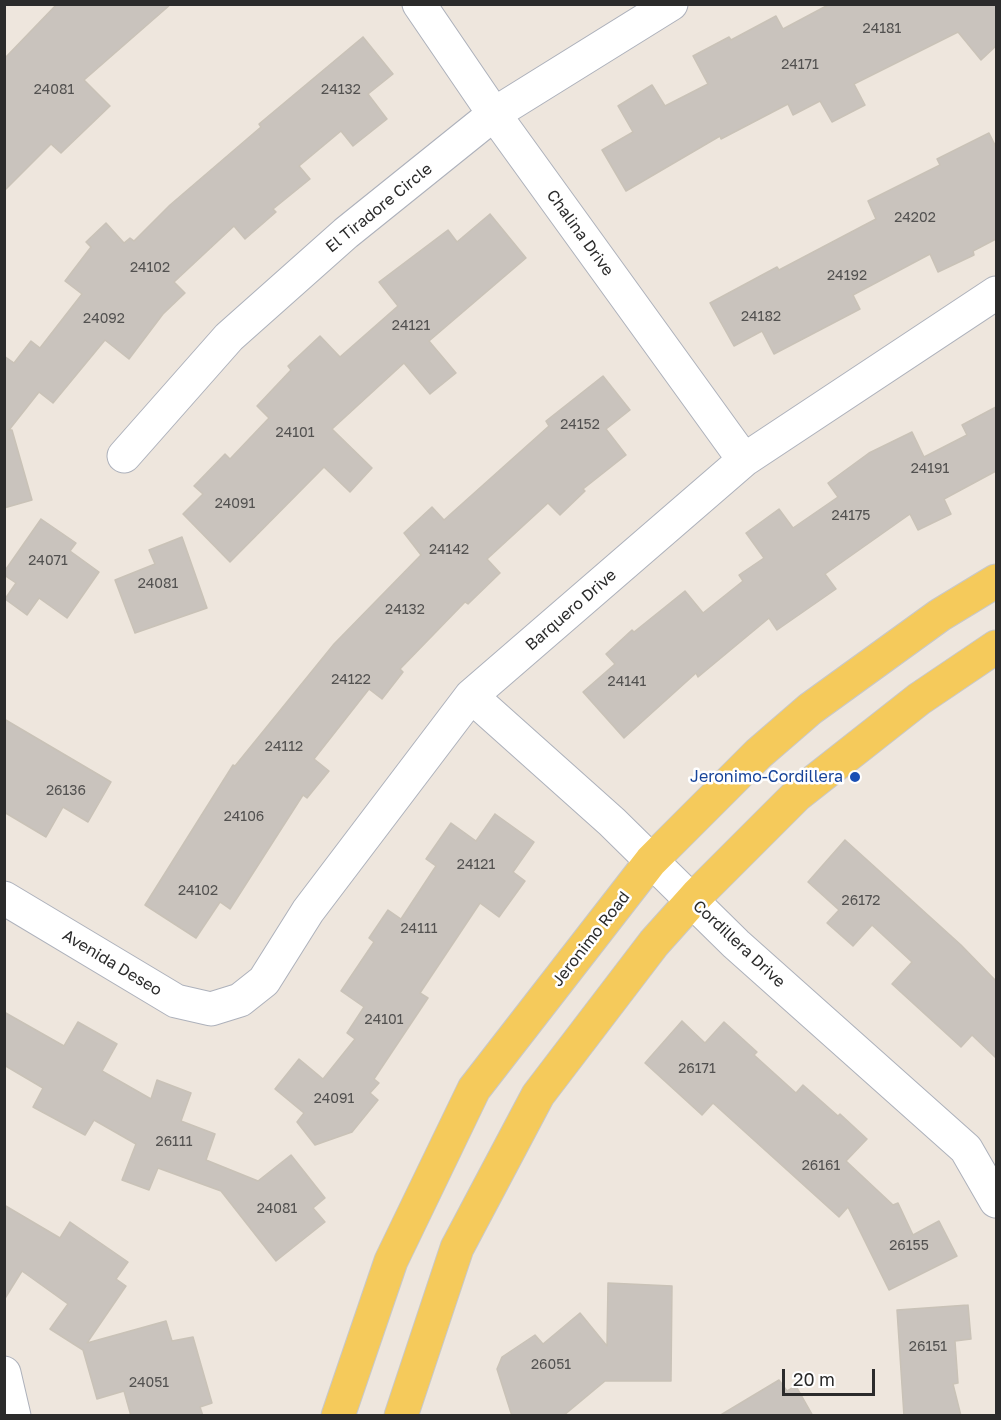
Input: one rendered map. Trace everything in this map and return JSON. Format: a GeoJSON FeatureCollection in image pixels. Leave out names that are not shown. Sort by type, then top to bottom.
{"type":"FeatureCollection","features":[{"type":"Feature","properties":{"kind":"main road","name":"Jeronimo Road"},"geometry":{"type":"LineString","coordinates":[[338,1416],[391,1261],[474,1089],[651,861],[735,777],[810,709],[940,615],[996,581]]}},
{"type":"Feature","properties":{"kind":"main road"},"geometry":{"type":"LineString","coordinates":[[401,1416],[458,1248],[538,1095],[654,943],[692,900],[797,795],[919,699],[996,646]]}},
{"type":"Feature","properties":{"kind":"street","name":"Chalina Drive"},"geometry":{"type":"LineString","coordinates":[[419,4],[494,114],[744,460]]}},
{"type":"Feature","properties":{"kind":"street","name":"El Tiradore Circle"},"geometry":{"type":"LineString","coordinates":[[123,456],[229,337],[346,233],[494,114],[671,4]]}},
{"type":"Feature","properties":{"kind":"street","name":"Barquero Drive"},"geometry":{"type":"LineString","coordinates":[[225,1007],[240,1000],[264,981],[308,911],[471,696],[744,460],[996,293]]}},
{"type":"Feature","properties":{"kind":"street","name":"Cordillera Drive"},"geometry":{"type":"LineString","coordinates":[[471,696],[612,822],[736,944],[966,1149],[996,1201]]}},
{"type":"Feature","properties":{"kind":"street","name":"Avenida Deseo"},"geometry":{"type":"LineString","coordinates":[[4,898],[176,1002],[211,1009],[225,1007]]}},
{"type":"Feature","properties":{"kind":"street"},"geometry":{"type":"LineString","coordinates":[[5,1373],[14,1416]]}},
{"type":"Feature","properties":{"kind":"building"},"geometry":{"type":"Polygon","coordinates":[[[57,4],[171,4],[84,80],[110,106],[61,153],[51,144],[4,191],[4,59],[57,4]]]}},
{"type":"Feature","properties":{"kind":"building"},"geometry":{"type":"Polygon","coordinates":[[[830,4],[996,4],[996,46],[981,60],[958,32],[854,84],[865,105],[832,122],[820,101],[793,115],[788,104],[721,139],[720,136],[626,191],[602,150],[633,132],[618,106],[652,85],[665,106],[708,84],[693,56],[729,37],[731,40],[776,16],[783,29],[830,4]]]}},
{"type":"Feature","properties":{"kind":"building"},"geometry":{"type":"Polygon","coordinates":[[[363,37],[393,74],[368,94],[387,119],[353,146],[341,131],[299,166],[310,179],[273,209],[276,212],[245,239],[234,226],[174,282],[185,293],[163,314],[129,359],[105,340],[53,403],[39,392],[9,430],[12,430],[32,500],[4,508],[4,356],[14,363],[31,341],[40,348],[82,294],[65,281],[91,247],[86,242],[106,223],[124,243],[130,238],[134,241],[170,205],[261,127],[259,124],[363,37]]]}},
{"type":"Feature","properties":{"kind":"building"},"geometry":{"type":"Polygon","coordinates":[[[989,133],[996,147],[996,239],[973,251],[974,255],[938,272],[930,254],[853,295],[860,309],[774,354],[762,331],[734,346],[710,303],[777,267],[779,270],[876,219],[868,201],[940,165],[937,159],[989,133]]]}},
{"type":"Feature","properties":{"kind":"building"},"geometry":{"type":"Polygon","coordinates":[[[490,214],[526,258],[429,341],[456,373],[430,394],[404,363],[332,429],[372,468],[350,492],[324,467],[230,562],[183,514],[203,494],[194,486],[225,454],[230,459],[269,418],[257,406],[291,370],[288,366],[320,336],[340,357],[398,306],[379,282],[448,230],[457,242],[490,214]]]}},
{"type":"Feature","properties":{"kind":"building"},"geometry":{"type":"Polygon","coordinates":[[[603,376],[630,410],[606,429],[626,455],[583,489],[585,491],[560,515],[548,503],[487,559],[500,573],[468,604],[465,602],[400,669],[403,672],[382,699],[369,689],[314,759],[329,771],[307,798],[303,795],[230,909],[220,902],[196,938],[145,905],[233,765],[235,766],[334,644],[421,555],[404,533],[432,507],[444,520],[549,426],[546,421],[603,376]]]}},
{"type":"Feature","properties":{"kind":"building"},"geometry":{"type":"Polygon","coordinates":[[[996,407],[996,471],[944,499],[951,514],[918,530],[910,514],[825,574],[836,589],[777,630],[769,618],[698,677],[696,673],[624,738],[583,692],[615,664],[606,654],[632,630],[634,632],[685,591],[703,613],[743,581],[739,575],[764,558],[746,533],[779,509],[793,528],[838,497],[828,483],[869,453],[912,432],[924,457],[967,435],[962,425],[996,407]]]}},
{"type":"Feature","properties":{"kind":"building"},"geometry":{"type":"Polygon","coordinates":[[[41,519],[76,543],[70,551],[99,572],[67,618],[39,598],[27,615],[5,599],[16,583],[4,575],[4,572],[41,519]]]}},
{"type":"Feature","properties":{"kind":"building"},"geometry":{"type":"Polygon","coordinates":[[[182,537],[207,608],[135,633],[115,580],[155,564],[149,550],[182,537]]]}},
{"type":"Feature","properties":{"kind":"building"},"geometry":{"type":"Polygon","coordinates":[[[4,719],[111,782],[88,822],[63,807],[46,837],[4,812],[4,719]]]}},
{"type":"Feature","properties":{"kind":"building"},"geometry":{"type":"Polygon","coordinates":[[[495,814],[534,842],[513,872],[525,881],[499,917],[480,903],[420,993],[428,998],[374,1079],[379,1083],[370,1093],[378,1100],[352,1132],[315,1145],[297,1122],[304,1113],[275,1089],[299,1059],[323,1079],[355,1039],[347,1033],[364,1007],[341,991],[374,942],[369,938],[388,910],[401,919],[436,866],[426,859],[451,823],[476,841],[495,814]]]}},
{"type":"Feature","properties":{"kind":"building"},"geometry":{"type":"Polygon","coordinates":[[[845,840],[961,945],[996,981],[996,1058],[972,1035],[961,1047],[892,984],[912,962],[872,925],[853,946],[827,923],[839,910],[808,882],[845,840]]]}},
{"type":"Feature","properties":{"kind":"building"},"geometry":{"type":"Polygon","coordinates":[[[4,1012],[64,1046],[78,1022],[117,1044],[102,1071],[151,1099],[157,1080],[191,1093],[181,1121],[215,1134],[206,1160],[258,1181],[291,1155],[325,1198],[313,1208],[325,1222],[276,1261],[221,1191],[158,1168],[149,1190],[122,1180],[136,1144],[94,1120],[85,1135],[33,1107],[43,1088],[4,1065],[4,1012]]]}},
{"type":"Feature","properties":{"kind":"building"},"geometry":{"type":"Polygon","coordinates":[[[682,1021],[705,1043],[724,1022],[757,1052],[754,1055],[796,1093],[803,1085],[838,1116],[840,1114],[867,1139],[846,1161],[893,1205],[898,1203],[913,1235],[939,1221],[957,1256],[889,1290],[848,1207],[839,1217],[713,1103],[702,1115],[645,1063],[682,1021]]]}},
{"type":"Feature","properties":{"kind":"building"},"geometry":{"type":"Polygon","coordinates":[[[4,1205],[60,1238],[70,1222],[128,1262],[116,1279],[126,1286],[87,1343],[166,1321],[172,1341],[193,1337],[212,1403],[200,1407],[203,1416],[131,1416],[124,1391],[97,1399],[83,1350],[50,1329],[68,1304],[22,1271],[4,1300],[4,1205]]]}},
{"type":"Feature","properties":{"kind":"building"},"geometry":{"type":"Polygon","coordinates":[[[608,1283],[672,1286],[671,1381],[605,1381],[563,1416],[512,1416],[497,1369],[502,1357],[535,1335],[543,1344],[580,1313],[607,1346],[608,1283]]]}},
{"type":"Feature","properties":{"kind":"building"},"geometry":{"type":"Polygon","coordinates":[[[968,1305],[971,1339],[955,1341],[958,1383],[953,1384],[961,1416],[904,1416],[897,1310],[968,1305]]]}},
{"type":"Feature","properties":{"kind":"building"},"geometry":{"type":"Polygon","coordinates":[[[779,1380],[787,1391],[796,1386],[813,1416],[719,1416],[779,1380]]]}},
{"type":"Feature","properties":{"kind":"place","name":"Jeronimo-Cordillera"},"geometry":{"type":"Point","coordinates":[855,777]}}]}
